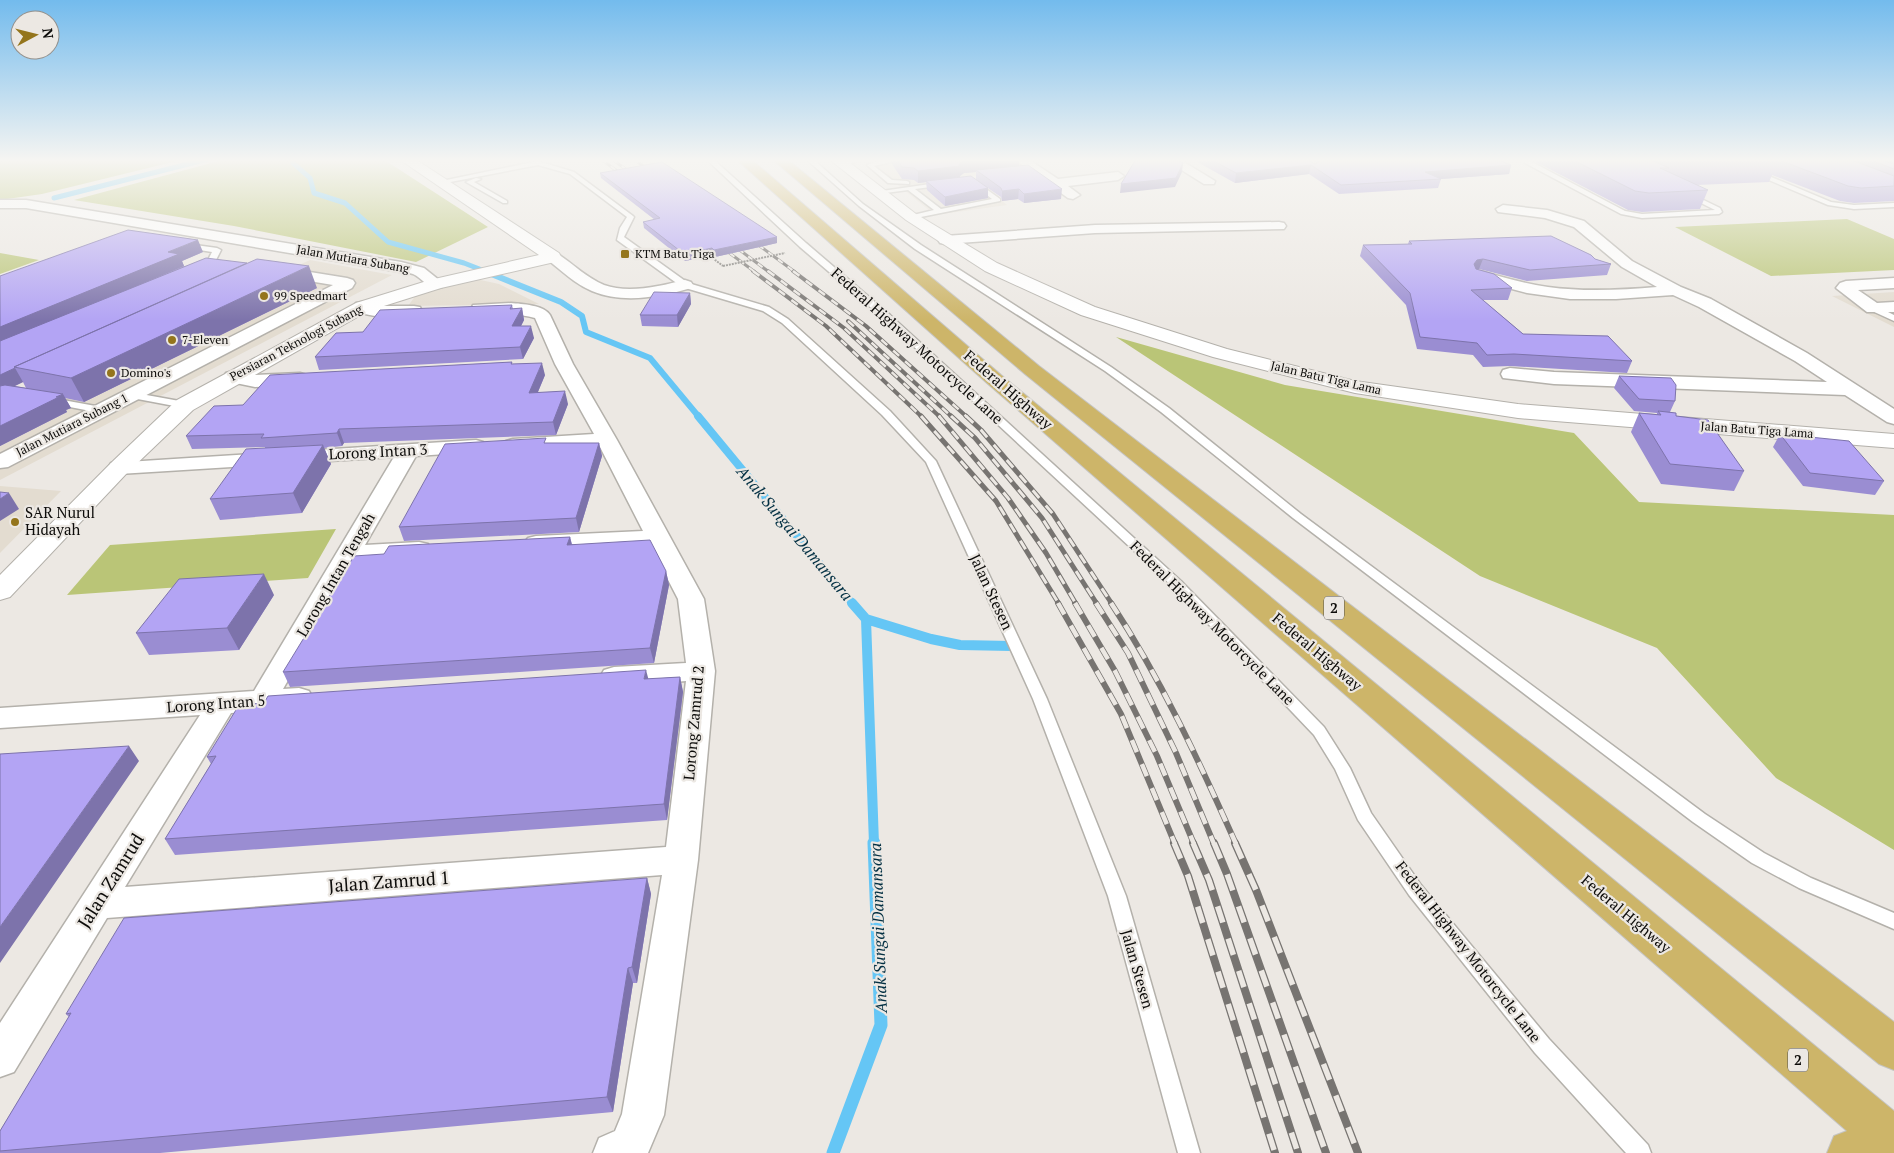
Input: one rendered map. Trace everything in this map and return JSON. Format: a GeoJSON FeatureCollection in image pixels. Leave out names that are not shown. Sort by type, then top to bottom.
{"type":"FeatureCollection","features":[{"type":"Feature","properties":{"kind":"highway","name":"Federal Highway"},"geometry":{"type":"LineString","coordinates":[[804,213],[994,379],[1894,1142]]}},
{"type":"Feature","properties":{"kind":"highway","name":"Federal Highway"},"geometry":{"type":"LineString","coordinates":[[844,213],[1032,370],[1894,1049]]}},
{"type":"Feature","properties":{"kind":"highway"},"geometry":{"type":"LineString","coordinates":[[1851,1153],[1894,1142]]}},
{"type":"Feature","properties":{"kind":"street","name":"Jalan Mutiara Subang"},"geometry":{"type":"LineString","coordinates":[[79,213],[419,271],[436,284]]}},
{"type":"Feature","properties":{"kind":"street"},"geometry":{"type":"LineString","coordinates":[[486,213],[553,257]]}},
{"type":"Feature","properties":{"kind":"street","name":"Jalan Batu Tiga Lama"},"geometry":{"type":"LineString","coordinates":[[905,213],[945,240],[991,267],[1088,311],[1220,353],[1355,388],[1518,411],[1894,440]]}},
{"type":"Feature","properties":{"kind":"street"},"geometry":{"type":"LineString","coordinates":[[1536,213],[1579,224],[1627,264],[1801,357],[1894,418]]}},
{"type":"Feature","properties":{"kind":"street"},"geometry":{"type":"LineString","coordinates":[[118,235],[147,224]]}},
{"type":"Feature","properties":{"kind":"street"},"geometry":{"type":"LineString","coordinates":[[945,240],[1095,229],[1279,226]]}},
{"type":"Feature","properties":{"kind":"street","name":"Jalan Mutiara Subang 1"},"geometry":{"type":"LineString","coordinates":[[0,462],[346,285],[347,283],[270,272],[316,253]]}},
{"type":"Feature","properties":{"kind":"street","name":"Jalan Stesen"},"geometry":{"type":"LineString","coordinates":[[553,257],[597,288],[615,292],[655,292],[685,285]]}},
{"type":"Feature","properties":{"kind":"street","name":"Persiaran Teknologi Subang"},"geometry":{"type":"LineString","coordinates":[[0,591],[119,468],[185,405],[362,307],[436,284],[553,257]]}},
{"type":"Feature","properties":{"kind":"street"},"geometry":{"type":"LineString","coordinates":[[193,270],[211,262],[230,265]]}},
{"type":"Feature","properties":{"kind":"street"},"geometry":{"type":"LineString","coordinates":[[1605,264],[1627,264]]}},
{"type":"Feature","properties":{"kind":"street"},"geometry":{"type":"LineString","coordinates":[[1480,276],[1522,288],[1557,293],[1591,294],[1675,290]]}},
{"type":"Feature","properties":{"kind":"street"},"geometry":{"type":"LineString","coordinates":[[1894,283],[1846,286],[1844,288],[1873,308],[1894,307]]}},
{"type":"Feature","properties":{"kind":"street"},"geometry":{"type":"LineString","coordinates":[[362,307],[376,312],[434,310]]}},
{"type":"Feature","properties":{"kind":"street","name":"Lorong Zamrud 2"},"geometry":{"type":"LineString","coordinates":[[462,309],[518,308],[529,309],[542,315],[554,365],[606,440],[691,599],[701,671],[681,860],[643,1114],[622,1150]]}},
{"type":"Feature","properties":{"kind":"street"},"geometry":{"type":"LineString","coordinates":[[1510,374],[1554,378],[1849,389]]}},
{"type":"Feature","properties":{"kind":"street"},"geometry":{"type":"LineString","coordinates":[[233,377],[255,381],[315,378]]}},
{"type":"Feature","properties":{"kind":"street","name":"Lorong Intan 3"},"geometry":{"type":"LineString","coordinates":[[119,468],[606,440]]}},
{"type":"Feature","properties":{"kind":"street","name":"Lorong Intan Tengah"},"geometry":{"type":"LineString","coordinates":[[262,701],[409,450]]}},
{"type":"Feature","properties":{"kind":"street"},"geometry":{"type":"LineString","coordinates":[[514,544],[659,537]]}},
{"type":"Feature","properties":{"kind":"street"},"geometry":{"type":"LineString","coordinates":[[349,553],[446,548]]}},
{"type":"Feature","properties":{"kind":"street"},"geometry":{"type":"LineString","coordinates":[[593,678],[701,671]]}},
{"type":"Feature","properties":{"kind":"street","name":"Lorong Intan 5"},"geometry":{"type":"LineString","coordinates":[[0,718],[320,697]]}},
{"type":"Feature","properties":{"kind":"street","name":"Jalan Zamrud"},"geometry":{"type":"LineString","coordinates":[[0,1058],[222,703]]}},
{"type":"Feature","properties":{"kind":"street","name":"Jalan Zamrud 1"},"geometry":{"type":"LineString","coordinates":[[96,904],[681,860]]}},
{"type":"Feature","properties":{"kind":"lane"},"geometry":{"type":"LineString","coordinates":[[625,213],[631,217],[620,238],[685,285]]}},
{"type":"Feature","properties":{"kind":"lane","name":"Federal Highway Motorcycle Lane"},"geometry":{"type":"LineString","coordinates":[[768,213],[887,318],[1177,584],[1319,731],[1342,768],[1364,816],[1415,890],[1542,1046],[1640,1153]]}},
{"type":"Feature","properties":{"kind":"lane"},"geometry":{"type":"LineString","coordinates":[[870,213],[1108,369],[1165,410],[1297,516],[1699,818],[1758,858],[1805,883],[1894,921]]}},
{"type":"Feature","properties":{"kind":"lane"},"geometry":{"type":"LineString","coordinates":[[911,217],[935,213]]}},
{"type":"Feature","properties":{"kind":"lane"},"geometry":{"type":"LineString","coordinates":[[1623,213],[1642,216],[1703,213]]}},
{"type":"Feature","properties":{"kind":"lane"},"geometry":{"type":"LineString","coordinates":[[172,243],[217,250],[211,262]]}},
{"type":"Feature","properties":{"kind":"lane","name":"Jalan Stesen"},"geometry":{"type":"LineString","coordinates":[[685,285],[766,309],[784,321],[886,413],[931,461],[1040,699],[1117,896],[1189,1153]]}},
{"type":"Feature","properties":{"kind":"lane"},"geometry":{"type":"LineString","coordinates":[[1873,308],[1894,318]]}},
{"type":"Feature","properties":{"kind":"lane"},"geometry":{"type":"LineString","coordinates":[[130,395],[185,405]]}},
{"type":"Feature","properties":{"kind":"lane"},"geometry":{"type":"LineString","coordinates":[[38,399],[101,410]]}},
{"type":"Feature","properties":{"kind":"path"},"geometry":{"type":"LineString","coordinates":[[710,256],[723,266],[784,253]]}},
{"type":"Feature","properties":{"kind":"shaded area"},"geometry":{"type":"Polygon","coordinates":[[[932,213],[951,213],[935,215],[932,213]]]}},
{"type":"Feature","properties":{"kind":"shaded area"},"geometry":{"type":"Polygon","coordinates":[[[310,260],[392,275],[0,480],[0,404],[310,260]]]}},
{"type":"Feature","properties":{"kind":"shaded area"},"geometry":{"type":"Polygon","coordinates":[[[476,279],[499,284],[539,304],[408,306],[416,295],[428,290],[476,279]]]}},
{"type":"Feature","properties":{"kind":"shaded area"},"geometry":{"type":"Polygon","coordinates":[[[1894,292],[1894,327],[1832,296],[1894,292]]]}},
{"type":"Feature","properties":{"kind":"shaded area","name":"SAR Nurul Hidayah"},"geometry":{"type":"Polygon","coordinates":[[[0,486],[61,491],[0,553],[0,486]]]}},
{"type":"Feature","properties":{"kind":"green space"},"geometry":{"type":"Polygon","coordinates":[[[153,213],[466,213],[488,227],[416,262],[234,226],[153,213]]]}},
{"type":"Feature","properties":{"kind":"green space"},"geometry":{"type":"Polygon","coordinates":[[[1847,219],[1894,239],[1894,270],[1771,276],[1675,227],[1847,219]]]}},
{"type":"Feature","properties":{"kind":"green space"},"geometry":{"type":"Polygon","coordinates":[[[0,253],[39,260],[0,274],[0,253]]]}},
{"type":"Feature","properties":{"kind":"green space"},"geometry":{"type":"Polygon","coordinates":[[[1116,337],[1285,385],[1574,433],[1639,502],[1894,515],[1894,850],[1776,778],[1657,648],[1480,576],[1116,337]]]}},
{"type":"Feature","properties":{"kind":"green space"},"geometry":{"type":"Polygon","coordinates":[[[336,529],[308,578],[67,595],[110,545],[336,529]]]}},
{"type":"Feature","properties":{"kind":"building"},"geometry":{"type":"Polygon","coordinates":[[[653,213],[740,213],[777,237],[684,254],[643,222],[660,218],[653,213]]]}},
{"type":"Feature","properties":{"kind":"building"},"geometry":{"type":"Polygon","coordinates":[[[128,230],[198,240],[168,252],[179,254],[0,327],[0,276],[128,230]]]}},
{"type":"Feature","properties":{"kind":"building"},"geometry":{"type":"Polygon","coordinates":[[[1551,236],[1591,255],[1595,259],[1611,264],[1530,270],[1483,259],[1477,260],[1474,264],[1476,269],[1494,274],[1512,288],[1471,290],[1523,334],[1608,336],[1632,361],[1514,354],[1487,355],[1477,343],[1420,337],[1410,293],[1363,245],[1412,244],[1409,241],[1551,236]]]}},
{"type":"Feature","properties":{"kind":"building"},"geometry":{"type":"Polygon","coordinates":[[[206,258],[247,263],[14,367],[0,375],[0,341],[206,258]]]}},
{"type":"Feature","properties":{"kind":"building"},"geometry":{"type":"Polygon","coordinates":[[[257,259],[309,266],[71,378],[14,367],[257,259]]]}},
{"type":"Feature","properties":{"kind":"building"},"geometry":{"type":"Polygon","coordinates":[[[654,292],[690,293],[677,315],[640,315],[654,292]]]}},
{"type":"Feature","properties":{"kind":"building"},"geometry":{"type":"Polygon","coordinates":[[[512,305],[510,309],[522,308],[512,326],[531,326],[520,347],[315,357],[336,333],[363,332],[380,310],[512,305]]]}},
{"type":"Feature","properties":{"kind":"building"},"geometry":{"type":"Polygon","coordinates":[[[512,362],[511,364],[542,363],[529,393],[565,391],[553,422],[339,429],[337,433],[261,438],[264,434],[186,436],[214,406],[243,405],[270,375],[512,362]]]}},
{"type":"Feature","properties":{"kind":"building"},"geometry":{"type":"Polygon","coordinates":[[[1619,376],[1671,378],[1676,385],[1675,401],[1639,399],[1619,376]]]}},
{"type":"Feature","properties":{"kind":"building"},"geometry":{"type":"Polygon","coordinates":[[[5,385],[63,394],[0,426],[0,386],[5,385]]]}},
{"type":"Feature","properties":{"kind":"building"},"geometry":{"type":"Polygon","coordinates":[[[1658,411],[1676,413],[1676,416],[1708,420],[1744,471],[1670,464],[1639,413],[1661,415],[1658,411]]]}},
{"type":"Feature","properties":{"kind":"building"},"geometry":{"type":"Polygon","coordinates":[[[1780,434],[1849,441],[1884,481],[1810,473],[1780,434]]]}},
{"type":"Feature","properties":{"kind":"building"},"geometry":{"type":"Polygon","coordinates":[[[546,438],[544,443],[599,443],[576,518],[399,527],[445,444],[546,438]]]}},
{"type":"Feature","properties":{"kind":"building"},"geometry":{"type":"Polygon","coordinates":[[[323,445],[293,493],[210,499],[246,449],[323,445]]]}},
{"type":"Feature","properties":{"kind":"building"},"geometry":{"type":"Polygon","coordinates":[[[0,492],[9,493],[0,499],[0,492]]]}},
{"type":"Feature","properties":{"kind":"building"},"geometry":{"type":"Polygon","coordinates":[[[570,537],[567,545],[650,540],[666,571],[650,648],[283,672],[354,556],[384,554],[389,546],[570,537]]]}},
{"type":"Feature","properties":{"kind":"building"},"geometry":{"type":"Polygon","coordinates":[[[264,574],[227,628],[136,633],[179,579],[264,574]]]}},
{"type":"Feature","properties":{"kind":"building"},"geometry":{"type":"Polygon","coordinates":[[[646,670],[644,679],[680,677],[664,804],[165,839],[216,756],[207,757],[239,705],[264,703],[268,696],[646,670]]]}},
{"type":"Feature","properties":{"kind":"building"},"geometry":{"type":"Polygon","coordinates":[[[129,746],[0,927],[0,754],[129,746]]]}},
{"type":"Feature","properties":{"kind":"building"},"geometry":{"type":"Polygon","coordinates":[[[647,878],[632,967],[628,968],[607,1097],[0,1151],[0,1131],[71,1013],[66,1014],[124,918],[647,878]]]}},
{"type":"Feature","properties":{"kind":"waterway","name":"Anak Sungai Damansara"},"geometry":{"type":"LineString","coordinates":[[356,213],[388,242],[464,263],[487,272]]}},
{"type":"Feature","properties":{"kind":"waterway","name":"Anak Sungai Damansara"},"geometry":{"type":"LineString","coordinates":[[484,271],[561,302],[582,316],[586,332],[650,358],[699,417]]}},
{"type":"Feature","properties":{"kind":"waterway","name":"Anak Sungai Damansara"},"geometry":{"type":"LineString","coordinates":[[698,416],[853,604]]}},
{"type":"Feature","properties":{"kind":"waterway","name":"Anak Sungai Damansara"},"geometry":{"type":"LineString","coordinates":[[852,603],[866,619]]}},
{"type":"Feature","properties":{"kind":"waterway"},"geometry":{"type":"LineString","coordinates":[[866,619],[931,639],[960,645],[1011,646]]}},
{"type":"Feature","properties":{"kind":"waterway","name":"Anak Sungai Damansara"},"geometry":{"type":"LineString","coordinates":[[866,619],[874,844]]}},
{"type":"Feature","properties":{"kind":"waterway","name":"Anak Sungai Damansara"},"geometry":{"type":"LineString","coordinates":[[833,1153],[881,1025],[874,843]]}},
{"type":"Feature","properties":{"kind":"railway"},"geometry":{"type":"LineString","coordinates":[[749,238],[795,272]]}},
{"type":"Feature","properties":{"kind":"railway"},"geometry":{"type":"LineString","coordinates":[[729,242],[769,272]]}},
{"type":"Feature","properties":{"kind":"railway"},"geometry":{"type":"LineString","coordinates":[[720,246],[755,272]]}},
{"type":"Feature","properties":{"kind":"railway"},"geometry":{"type":"LineString","coordinates":[[753,271],[826,326],[921,416]]}},
{"type":"Feature","properties":{"kind":"railway"},"geometry":{"type":"LineString","coordinates":[[768,271],[844,328],[939,416]]}},
{"type":"Feature","properties":{"kind":"railway"},"geometry":{"type":"LineString","coordinates":[[793,271],[866,326],[967,417]]}},
{"type":"Feature","properties":{"kind":"railway"},"geometry":{"type":"LineString","coordinates":[[848,321],[952,417]]}},
{"type":"Feature","properties":{"kind":"railway"},"geometry":{"type":"LineString","coordinates":[[921,416],[996,501],[1059,604]]}},
{"type":"Feature","properties":{"kind":"railway"},"geometry":{"type":"LineString","coordinates":[[939,416],[1008,498],[1046,553],[1076,604]]}},
{"type":"Feature","properties":{"kind":"railway"},"geometry":{"type":"LineString","coordinates":[[951,416],[975,438],[1042,518],[1097,604]]}},
{"type":"Feature","properties":{"kind":"railway"},"geometry":{"type":"LineString","coordinates":[[966,416],[981,430],[1053,514],[1112,604]]}},
{"type":"Feature","properties":{"kind":"railway"},"geometry":{"type":"LineString","coordinates":[[1058,603],[1121,714],[1175,844]]}},
{"type":"Feature","properties":{"kind":"railway"},"geometry":{"type":"LineString","coordinates":[[1075,603],[1115,671],[1157,756],[1194,844]]}},
{"type":"Feature","properties":{"kind":"railway"},"geometry":{"type":"LineString","coordinates":[[1096,603],[1128,653],[1176,753],[1214,844]]}},
{"type":"Feature","properties":{"kind":"railway"},"geometry":{"type":"LineString","coordinates":[[1111,603],[1163,691],[1236,844]]}},
{"type":"Feature","properties":{"kind":"railway"},"geometry":{"type":"LineString","coordinates":[[1174,843],[1188,876],[1275,1153]]}},
{"type":"Feature","properties":{"kind":"railway"},"geometry":{"type":"LineString","coordinates":[[1193,843],[1209,880],[1298,1153]]}},
{"type":"Feature","properties":{"kind":"railway"},"geometry":{"type":"LineString","coordinates":[[1214,843],[1227,874],[1326,1153]]}},
{"type":"Feature","properties":{"kind":"railway"},"geometry":{"type":"LineString","coordinates":[[1235,843],[1256,890],[1358,1153]]}},
{"type":"Feature","properties":{"kind":"place","name":"KTM Batu Tiga"},"geometry":{"type":"Point","coordinates":[625,254]}},
{"type":"Feature","properties":{"kind":"place","name":"99 Speedmart"},"geometry":{"type":"Point","coordinates":[264,296]}},
{"type":"Feature","properties":{"kind":"place","name":"7-Eleven"},"geometry":{"type":"Point","coordinates":[172,340]}},
{"type":"Feature","properties":{"kind":"place","name":"Domino's"},"geometry":{"type":"Point","coordinates":[111,373]}},
{"type":"Feature","properties":{"kind":"place","name":"SAR Nurul Hidayah"},"geometry":{"type":"Point","coordinates":[15,522]}}]}
